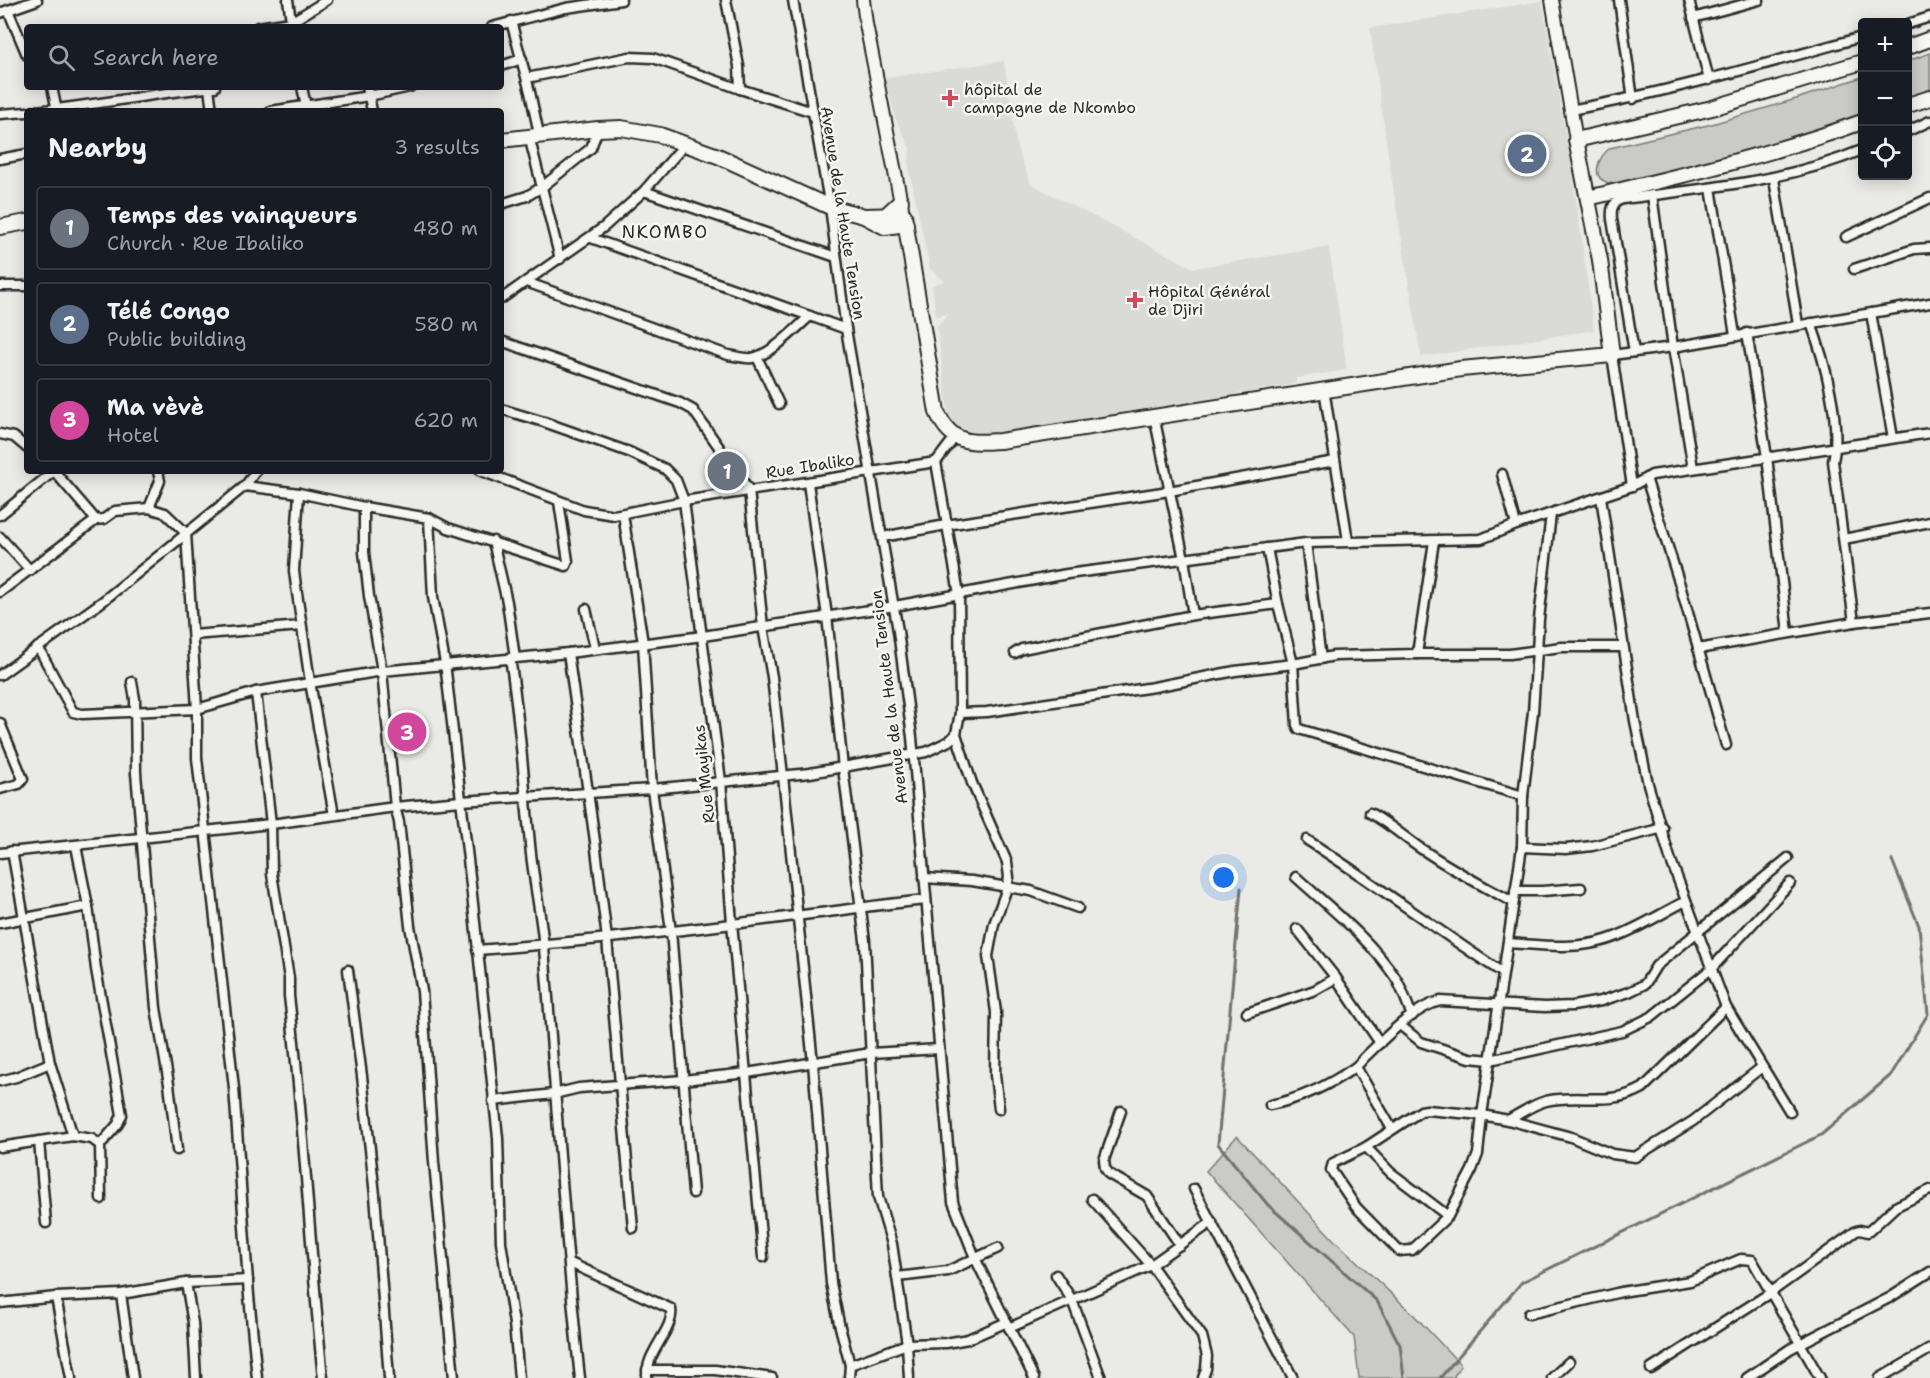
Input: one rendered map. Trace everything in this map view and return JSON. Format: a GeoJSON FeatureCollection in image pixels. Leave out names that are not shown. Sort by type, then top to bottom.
{"type":"FeatureCollection","features":[{"type":"Feature","properties":{"kind":"main road"},"geometry":{"type":"LineString","coordinates":[[1912,46],[1930,39]]}},
{"type":"Feature","properties":{"kind":"main road"},"geometry":{"type":"LineString","coordinates":[[904,213],[937,412],[948,431],[955,437],[978,442],[1000,441],[1461,369],[1612,355],[1604,287],[1576,140],[1712,108],[1858,64]]}},
{"type":"Feature","properties":{"kind":"main road"},"geometry":{"type":"LineString","coordinates":[[1912,104],[1930,98]]}},
{"type":"Feature","properties":{"kind":"main road"},"geometry":{"type":"LineString","coordinates":[[1588,198],[1735,162],[1858,124]]}},
{"type":"Feature","properties":{"kind":"main road"},"geometry":{"type":"LineString","coordinates":[[504,140],[598,129],[638,130],[686,143],[830,207],[885,221],[911,250]]}},
{"type":"Feature","properties":{"kind":"main road"},"geometry":{"type":"LineString","coordinates":[[885,221],[904,213]]}},
{"type":"Feature","properties":{"kind":"main road"},"geometry":{"type":"LineString","coordinates":[[885,221],[904,213]]}},
{"type":"Feature","properties":{"kind":"main road"},"geometry":{"type":"LineString","coordinates":[[0,227],[24,223]]}},
{"type":"Feature","properties":{"kind":"street"},"geometry":{"type":"LineString","coordinates":[[24,49],[4,12],[37,0]]}},
{"type":"Feature","properties":{"kind":"street"},"geometry":{"type":"LineString","coordinates":[[288,0],[291,24]]}},
{"type":"Feature","properties":{"kind":"street"},"geometry":{"type":"LineString","coordinates":[[292,24],[327,0]]}},
{"type":"Feature","properties":{"kind":"street"},"geometry":{"type":"LineString","coordinates":[[502,24],[566,8],[621,0]]}},
{"type":"Feature","properties":{"kind":"street"},"geometry":{"type":"LineString","coordinates":[[726,0],[739,66],[740,89]]}},
{"type":"Feature","properties":{"kind":"street","name":"Avenue de la Haute Tension"},"geometry":{"type":"LineString","coordinates":[[793,0],[830,207],[846,329],[895,606],[913,756],[953,1202],[976,1260],[1034,1378]]}},
{"type":"Feature","properties":{"kind":"street"},"geometry":{"type":"LineString","coordinates":[[863,0],[904,213]]}},
{"type":"Feature","properties":{"kind":"street"},"geometry":{"type":"LineString","coordinates":[[1552,0],[1576,140]]}},
{"type":"Feature","properties":{"kind":"street"},"geometry":{"type":"LineString","coordinates":[[1619,0],[1633,99]]}},
{"type":"Feature","properties":{"kind":"street"},"geometry":{"type":"LineString","coordinates":[[1689,0],[1709,80]]}},
{"type":"Feature","properties":{"kind":"street"},"geometry":{"type":"LineString","coordinates":[[1693,18],[1759,0]]}},
{"type":"Feature","properties":{"kind":"street"},"geometry":{"type":"LineString","coordinates":[[1912,23],[1930,17]]}},
{"type":"Feature","properties":{"kind":"street"},"geometry":{"type":"LineString","coordinates":[[511,21],[527,78],[542,187],[560,259]]}},
{"type":"Feature","properties":{"kind":"street"},"geometry":{"type":"LineString","coordinates":[[1570,110],[1633,99],[1709,80],[1858,37]]}},
{"type":"Feature","properties":{"kind":"street"},"geometry":{"type":"LineString","coordinates":[[527,78],[642,56],[813,112]]}},
{"type":"Feature","properties":{"kind":"street"},"geometry":{"type":"LineString","coordinates":[[504,65],[522,59]]}},
{"type":"Feature","properties":{"kind":"street"},"geometry":{"type":"LineString","coordinates":[[53,90],[56,108]]}},
{"type":"Feature","properties":{"kind":"street"},"geometry":{"type":"LineString","coordinates":[[74,108],[192,90]]}},
{"type":"Feature","properties":{"kind":"street"},"geometry":{"type":"LineString","coordinates":[[209,90],[212,108]]}},
{"type":"Feature","properties":{"kind":"street"},"geometry":{"type":"LineString","coordinates":[[303,90],[306,105]]}},
{"type":"Feature","properties":{"kind":"street"},"geometry":{"type":"LineString","coordinates":[[288,108],[368,91],[371,108]]}},
{"type":"Feature","properties":{"kind":"street"},"geometry":{"type":"LineString","coordinates":[[0,114],[24,112]]}},
{"type":"Feature","properties":{"kind":"street"},"geometry":{"type":"LineString","coordinates":[[1912,128],[1930,121]]}},
{"type":"Feature","properties":{"kind":"street"},"geometry":{"type":"LineString","coordinates":[[504,203],[527,196],[542,187],[591,148],[598,129]]}},
{"type":"Feature","properties":{"kind":"street"},"geometry":{"type":"LineString","coordinates":[[504,297],[591,237],[644,191],[686,143]]}},
{"type":"Feature","properties":{"kind":"street"},"geometry":{"type":"LineString","coordinates":[[1634,352],[1611,213],[1619,200],[1774,178],[1818,167],[1858,152]]}},
{"type":"Feature","properties":{"kind":"street"},"geometry":{"type":"LineString","coordinates":[[0,159],[24,155]]}},
{"type":"Feature","properties":{"kind":"street"},"geometry":{"type":"LineString","coordinates":[[1774,178],[1798,324]]}},
{"type":"Feature","properties":{"kind":"street"},"geometry":{"type":"LineString","coordinates":[[1711,188],[1735,335]]}},
{"type":"Feature","properties":{"kind":"street"},"geometry":{"type":"LineString","coordinates":[[644,191],[836,257]]}},
{"type":"Feature","properties":{"kind":"street"},"geometry":{"type":"LineString","coordinates":[[1652,195],[1673,347],[1693,468]]}},
{"type":"Feature","properties":{"kind":"street"},"geometry":{"type":"LineString","coordinates":[[1846,237],[1930,198]]}},
{"type":"Feature","properties":{"kind":"street"},"geometry":{"type":"LineString","coordinates":[[591,237],[846,329]]}},
{"type":"Feature","properties":{"kind":"street"},"geometry":{"type":"LineString","coordinates":[[1854,269],[1914,249],[1930,248]]}},
{"type":"Feature","properties":{"kind":"street"},"geometry":{"type":"LineString","coordinates":[[526,282],[745,358],[757,357],[770,350],[810,316]]}},
{"type":"Feature","properties":{"kind":"street"},"geometry":{"type":"LineString","coordinates":[[0,286],[24,286]]}},
{"type":"Feature","properties":{"kind":"street"},"geometry":{"type":"LineString","coordinates":[[1632,486],[1612,355],[1673,347],[1930,303]]}},
{"type":"Feature","properties":{"kind":"street"},"geometry":{"type":"LineString","coordinates":[[1871,313],[1893,438]]}},
{"type":"Feature","properties":{"kind":"street"},"geometry":{"type":"LineString","coordinates":[[1811,323],[1823,357],[1837,446],[1833,461],[1854,622]]}},
{"type":"Feature","properties":{"kind":"street"},"geometry":{"type":"LineString","coordinates":[[1747,333],[1767,457],[1788,632]]}},
{"type":"Feature","properties":{"kind":"street"},"geometry":{"type":"LineString","coordinates":[[504,342],[680,403],[693,410],[749,490],[763,627],[772,677],[813,1063],[831,1282],[850,1365],[849,1378]]}},
{"type":"Feature","properties":{"kind":"street"},"geometry":{"type":"LineString","coordinates":[[757,357],[779,404]]}},
{"type":"Feature","properties":{"kind":"street"},"geometry":{"type":"LineString","coordinates":[[1324,389],[1348,541]]}},
{"type":"Feature","properties":{"kind":"street","name":"Rue Mayikas"},"geometry":{"type":"LineString","coordinates":[[504,410],[629,452],[656,465],[676,480],[684,501],[722,781],[732,923],[763,1257]]}},
{"type":"Feature","properties":{"kind":"street"},"geometry":{"type":"LineString","coordinates":[[1154,416],[1184,559],[1193,615]]}},
{"type":"Feature","properties":{"kind":"street"},"geometry":{"type":"LineString","coordinates":[[38,648],[73,712],[82,714],[197,709],[256,692],[310,682],[445,663],[513,658],[703,636],[895,606],[1066,574],[1306,543],[1481,539],[1632,486],[1660,473],[1930,433]]}},
{"type":"Feature","properties":{"kind":"street"},"geometry":{"type":"LineString","coordinates":[[0,434],[14,437],[24,445]]}},
{"type":"Feature","properties":{"kind":"street"},"geometry":{"type":"LineString","coordinates":[[955,437],[936,462],[959,594],[960,713],[956,734],[972,783],[1007,862],[1009,878],[994,924],[988,956],[996,1012],[995,1075],[999,1109]]}},
{"type":"Feature","properties":{"kind":"street"},"geometry":{"type":"LineString","coordinates":[[883,537],[946,525],[1169,491],[1335,461]]}},
{"type":"Feature","properties":{"kind":"street","name":"Rue Ibaliko"},"geometry":{"type":"LineString","coordinates":[[490,474],[584,510],[604,514],[623,514],[749,490],[808,483],[936,462]]}},
{"type":"Feature","properties":{"kind":"street"},"geometry":{"type":"LineString","coordinates":[[0,515],[50,474]]}},
{"type":"Feature","properties":{"kind":"street"},"geometry":{"type":"LineString","coordinates":[[57,474],[96,520]]}},
{"type":"Feature","properties":{"kind":"street"},"geometry":{"type":"LineString","coordinates":[[149,508],[160,481],[159,474]]}},
{"type":"Feature","properties":{"kind":"street"},"geometry":{"type":"LineString","coordinates":[[0,675],[103,601],[245,486],[254,474]]}},
{"type":"Feature","properties":{"kind":"street"},"geometry":{"type":"LineString","coordinates":[[1502,474],[1516,525]]}},
{"type":"Feature","properties":{"kind":"street"},"geometry":{"type":"LineString","coordinates":[[1647,478],[1726,745]]}},
{"type":"Feature","properties":{"kind":"street"},"geometry":{"type":"LineString","coordinates":[[808,483],[827,616],[843,768],[866,941],[878,1197],[892,1244],[907,1344],[909,1378]]}},
{"type":"Feature","properties":{"kind":"street"},"geometry":{"type":"LineString","coordinates":[[245,486],[299,493],[429,518],[448,528],[566,566],[568,561],[559,501]]}},
{"type":"Feature","properties":{"kind":"street"},"geometry":{"type":"LineString","coordinates":[[299,493],[294,571],[310,682],[334,815]]}},
{"type":"Feature","properties":{"kind":"street"},"geometry":{"type":"LineString","coordinates":[[1601,497],[1623,647],[1648,784],[1663,828],[1670,858],[1726,1007],[1790,1112]]}},
{"type":"Feature","properties":{"kind":"street"},"geometry":{"type":"LineString","coordinates":[[364,507],[364,552],[369,596],[382,671],[395,807],[399,822],[410,926],[422,991],[434,1162],[454,1378]]}},
{"type":"Feature","properties":{"kind":"street"},"geometry":{"type":"LineString","coordinates":[[0,592],[96,520],[104,519],[115,512],[149,508],[165,513],[186,533],[197,709],[196,758],[234,1088],[257,1378]]}},
{"type":"Feature","properties":{"kind":"street"},"geometry":{"type":"LineString","coordinates":[[623,514],[643,643],[652,789],[671,931],[693,1193]]}},
{"type":"Feature","properties":{"kind":"street"},"geometry":{"type":"LineString","coordinates":[[1551,514],[1523,796],[1522,847],[1498,1003],[1482,1115],[1478,1154],[1448,1216],[1412,1250],[1399,1251],[1356,1207],[1331,1170],[1333,1163],[1366,1147],[1424,1110],[1482,1115],[1508,1120],[1571,1137],[1612,1154],[1635,1157],[1693,1121],[1762,1067]]}},
{"type":"Feature","properties":{"kind":"street"},"geometry":{"type":"LineString","coordinates":[[429,518],[433,597],[445,663],[461,801],[498,1138],[501,1242],[514,1324],[519,1378]]}},
{"type":"Feature","properties":{"kind":"street"},"geometry":{"type":"LineString","coordinates":[[1844,539],[1930,522]]}},
{"type":"Feature","properties":{"kind":"street"},"geometry":{"type":"LineString","coordinates":[[0,537],[30,570]]}},
{"type":"Feature","properties":{"kind":"street"},"geometry":{"type":"LineString","coordinates":[[493,541],[507,602],[530,845],[543,945],[580,1378]]}},
{"type":"Feature","properties":{"kind":"street"},"geometry":{"type":"LineString","coordinates":[[1417,654],[1434,541]]}},
{"type":"Feature","properties":{"kind":"street"},"geometry":{"type":"LineString","coordinates":[[1306,543],[1321,659]]}},
{"type":"Feature","properties":{"kind":"street"},"geometry":{"type":"LineString","coordinates":[[1267,548],[1293,664],[1299,729],[1306,733],[1523,796]]}},
{"type":"Feature","properties":{"kind":"street"},"geometry":{"type":"LineString","coordinates":[[1015,653],[1022,649],[1193,615],[1278,604]]}},
{"type":"Feature","properties":{"kind":"street"},"geometry":{"type":"LineString","coordinates":[[586,609],[595,648]]}},
{"type":"Feature","properties":{"kind":"street"},"geometry":{"type":"LineString","coordinates":[[1698,648],[1854,622],[1930,613]]}},
{"type":"Feature","properties":{"kind":"street"},"geometry":{"type":"LineString","coordinates":[[193,635],[301,626]]}},
{"type":"Feature","properties":{"kind":"street"},"geometry":{"type":"LineString","coordinates":[[960,713],[1154,687],[1235,671],[1349,655],[1510,654],[1561,647],[1623,647]]}},
{"type":"Feature","properties":{"kind":"street"},"geometry":{"type":"LineString","coordinates":[[568,652],[589,793],[607,939],[633,1228]]}},
{"type":"Feature","properties":{"kind":"street"},"geometry":{"type":"LineString","coordinates":[[132,682],[136,773],[156,1008],[177,1150]]}},
{"type":"Feature","properties":{"kind":"street"},"geometry":{"type":"LineString","coordinates":[[256,692],[271,824],[272,874],[289,978],[323,1378]]}},
{"type":"Feature","properties":{"kind":"street"},"geometry":{"type":"LineString","coordinates":[[0,723],[22,779],[20,784],[0,789]]}},
{"type":"Feature","properties":{"kind":"street"},"geometry":{"type":"LineString","coordinates":[[0,853],[205,832],[395,807],[652,789],[783,776],[913,756],[937,748],[956,734]]}},
{"type":"Feature","properties":{"kind":"street"},"geometry":{"type":"LineString","coordinates":[[1370,813],[1387,822],[1418,846],[1482,887],[1513,902]]}},
{"type":"Feature","properties":{"kind":"street"},"geometry":{"type":"LineString","coordinates":[[1522,847],[1566,849],[1592,846],[1663,828]]}},
{"type":"Feature","properties":{"kind":"street"},"geometry":{"type":"LineString","coordinates":[[1307,840],[1356,871],[1457,944],[1503,973]]}},
{"type":"Feature","properties":{"kind":"street"},"geometry":{"type":"LineString","coordinates":[[76,846],[122,1115],[118,1124],[100,1145],[101,1199]]}},
{"type":"Feature","properties":{"kind":"street"},"geometry":{"type":"LineString","coordinates":[[12,851],[50,1063],[73,1136]]}},
{"type":"Feature","properties":{"kind":"street"},"geometry":{"type":"LineString","coordinates":[[1270,1104],[1303,1095],[1356,1067],[1380,1043],[1430,1004],[1440,1001],[1545,1007],[1573,1006],[1618,996],[1645,984],[1656,966],[1788,858]]}},
{"type":"Feature","properties":{"kind":"street"},"geometry":{"type":"LineString","coordinates":[[1296,877],[1352,926],[1382,961],[1396,978],[1412,1016]]}},
{"type":"Feature","properties":{"kind":"street"},"geometry":{"type":"LineString","coordinates":[[924,878],[972,881],[1031,891],[1078,908]]}},
{"type":"Feature","properties":{"kind":"street"},"geometry":{"type":"LineString","coordinates":[[1401,1026],[1421,1042],[1470,1058],[1490,1059],[1622,1031],[1651,1017],[1711,969],[1790,883]]}},
{"type":"Feature","properties":{"kind":"street"},"geometry":{"type":"LineString","coordinates":[[1515,891],[1581,888]]}},
{"type":"Feature","properties":{"kind":"street"},"geometry":{"type":"LineString","coordinates":[[477,950],[607,939],[861,906],[926,900]]}},
{"type":"Feature","properties":{"kind":"street"},"geometry":{"type":"LineString","coordinates":[[1508,942],[1564,946],[1606,940],[1686,901]]}},
{"type":"Feature","properties":{"kind":"street"},"geometry":{"type":"LineString","coordinates":[[0,923],[88,906]]}},
{"type":"Feature","properties":{"kind":"street"},"geometry":{"type":"LineString","coordinates":[[1297,929],[1336,978],[1380,1043]]}},
{"type":"Feature","properties":{"kind":"street"},"geometry":{"type":"LineString","coordinates":[[348,970],[375,1195],[389,1378]]}},
{"type":"Feature","properties":{"kind":"street"},"geometry":{"type":"LineString","coordinates":[[1247,1013],[1315,990],[1336,978]]}},
{"type":"Feature","properties":{"kind":"street"},"geometry":{"type":"LineString","coordinates":[[1508,1120],[1548,1101],[1611,1099],[1634,1093],[1643,1088],[1726,1007]]}},
{"type":"Feature","properties":{"kind":"street"},"geometry":{"type":"LineString","coordinates":[[493,1101],[554,1094],[579,1088],[747,1073],[872,1053],[939,1049]]}},
{"type":"Feature","properties":{"kind":"street"},"geometry":{"type":"LineString","coordinates":[[0,1081],[50,1063]]}},
{"type":"Feature","properties":{"kind":"street"},"geometry":{"type":"LineString","coordinates":[[1356,1067],[1392,1129]]}},
{"type":"Feature","properties":{"kind":"street"},"geometry":{"type":"LineString","coordinates":[[1121,1111],[1104,1161],[1105,1168],[1109,1174],[1147,1196],[1180,1245]]}},
{"type":"Feature","properties":{"kind":"street"},"geometry":{"type":"LineString","coordinates":[[0,1147],[73,1136],[92,1138],[100,1145]]}},
{"type":"Feature","properties":{"kind":"street"},"geometry":{"type":"LineString","coordinates":[[39,1142],[46,1222]]}},
{"type":"Feature","properties":{"kind":"street"},"geometry":{"type":"LineString","coordinates":[[1366,1147],[1390,1172],[1448,1216]]}},
{"type":"Feature","properties":{"kind":"street"},"geometry":{"type":"LineString","coordinates":[[1194,1189],[1293,1378]]}},
{"type":"Feature","properties":{"kind":"street"},"geometry":{"type":"LineString","coordinates":[[1651,1369],[1770,1293],[1848,1236],[1858,1230],[1868,1232],[1895,1207],[1930,1190]]}},
{"type":"Feature","properties":{"kind":"street"},"geometry":{"type":"LineString","coordinates":[[1092,1198],[1151,1265],[1202,1336],[1208,1356],[1203,1378]]}},
{"type":"Feature","properties":{"kind":"street"},"geometry":{"type":"LineString","coordinates":[[850,1365],[907,1344],[946,1343],[968,1339],[1072,1300],[1151,1265],[1212,1222]]}},
{"type":"Feature","properties":{"kind":"street"},"geometry":{"type":"LineString","coordinates":[[897,1277],[948,1271],[998,1248]]}},
{"type":"Feature","properties":{"kind":"street"},"geometry":{"type":"LineString","coordinates":[[1529,1314],[1621,1293],[1690,1281],[1741,1259],[1752,1260],[1820,1378]]}},
{"type":"Feature","properties":{"kind":"street"},"geometry":{"type":"LineString","coordinates":[[570,1263],[671,1309],[671,1318],[650,1360],[647,1374],[715,1374],[772,1378]]}},
{"type":"Feature","properties":{"kind":"street"},"geometry":{"type":"LineString","coordinates":[[1747,1378],[1800,1344],[1891,1297],[1930,1272]]}},
{"type":"Feature","properties":{"kind":"street"},"geometry":{"type":"LineString","coordinates":[[1056,1275],[1072,1300],[1101,1378]]}},
{"type":"Feature","properties":{"kind":"street"},"geometry":{"type":"LineString","coordinates":[[0,1302],[121,1294],[186,1282],[248,1280]]}},
{"type":"Feature","properties":{"kind":"street"},"geometry":{"type":"LineString","coordinates":[[186,1282],[196,1378]]}},
{"type":"Feature","properties":{"kind":"street"},"geometry":{"type":"LineString","coordinates":[[121,1294],[133,1378]]}},
{"type":"Feature","properties":{"kind":"street"},"geometry":{"type":"LineString","coordinates":[[56,1297],[71,1378]]}},
{"type":"Feature","properties":{"kind":"street"},"geometry":{"type":"LineString","coordinates":[[1880,1378],[1930,1349]]}},
{"type":"Feature","properties":{"kind":"street"},"geometry":{"type":"LineString","coordinates":[[1551,1378],[1569,1362]]}},
{"type":"Feature","properties":{"kind":"shaded area"},"geometry":{"type":"Polygon","coordinates":[[[1542,1],[1572,171],[1594,330],[1421,357],[1370,28],[1542,1]]]}},
{"type":"Feature","properties":{"kind":"shaded area"},"geometry":{"type":"Polygon","coordinates":[[[1930,53],[1930,92],[1912,99],[1912,72],[1912,60],[1930,53]]]}},
{"type":"Feature","properties":{"kind":"shaded area","name":"Hôpital Général de Djiri"},"geometry":{"type":"Polygon","coordinates":[[[1004,61],[1017,148],[1031,184],[1193,268],[1329,247],[1347,370],[1296,378],[1296,383],[1279,387],[1001,433],[972,434],[959,431],[949,419],[937,327],[948,314],[936,316],[932,285],[945,281],[930,269],[909,168],[910,148],[895,117],[885,78],[1004,61]]]}},
{"type":"Feature","properties":{"kind":"shaded area"},"geometry":{"type":"Polygon","coordinates":[[[1858,78],[1858,117],[1764,147],[1630,181],[1610,183],[1599,177],[1599,162],[1610,148],[1712,124],[1858,78]]]}},
{"type":"Feature","properties":{"kind":"shaded area"},"geometry":{"type":"Polygon","coordinates":[[[1237,1136],[1334,1240],[1412,1313],[1461,1365],[1453,1378],[1359,1378],[1354,1337],[1206,1171],[1237,1136]]]}},
{"type":"Feature","properties":{"kind":"waterway"},"geometry":{"type":"LineString","coordinates":[[1440,1378],[1522,1282],[1821,1135],[1891,1075],[1928,1014],[1919,926],[1892,860]]}},
{"type":"Feature","properties":{"kind":"waterway"},"geometry":{"type":"LineString","coordinates":[[1241,888],[1218,1144],[1268,1205],[1377,1301],[1400,1345],[1404,1378]]}},
{"type":"Feature","properties":{"kind":"place","name":"hôpital de campagne de Nkombo"},"geometry":{"type":"Point","coordinates":[950,98]}},
{"type":"Feature","properties":{"kind":"place","name":"Télé Congo"},"geometry":{"type":"Point","coordinates":[1527,154]}},
{"type":"Feature","properties":{"kind":"place","name":"Hôpital Général de Djiri"},"geometry":{"type":"Point","coordinates":[1135,300]}},
{"type":"Feature","properties":{"kind":"place","name":"Temps des vainqueurs"},"geometry":{"type":"Point","coordinates":[727,471]}},
{"type":"Feature","properties":{"kind":"place","name":"Ma vèvè"},"geometry":{"type":"Point","coordinates":[407,732]}},
{"type":"Feature","properties":{"kind":"district","name":"NKOMBO"},"geometry":{"type":"Point","coordinates":[665,232]}}]}
